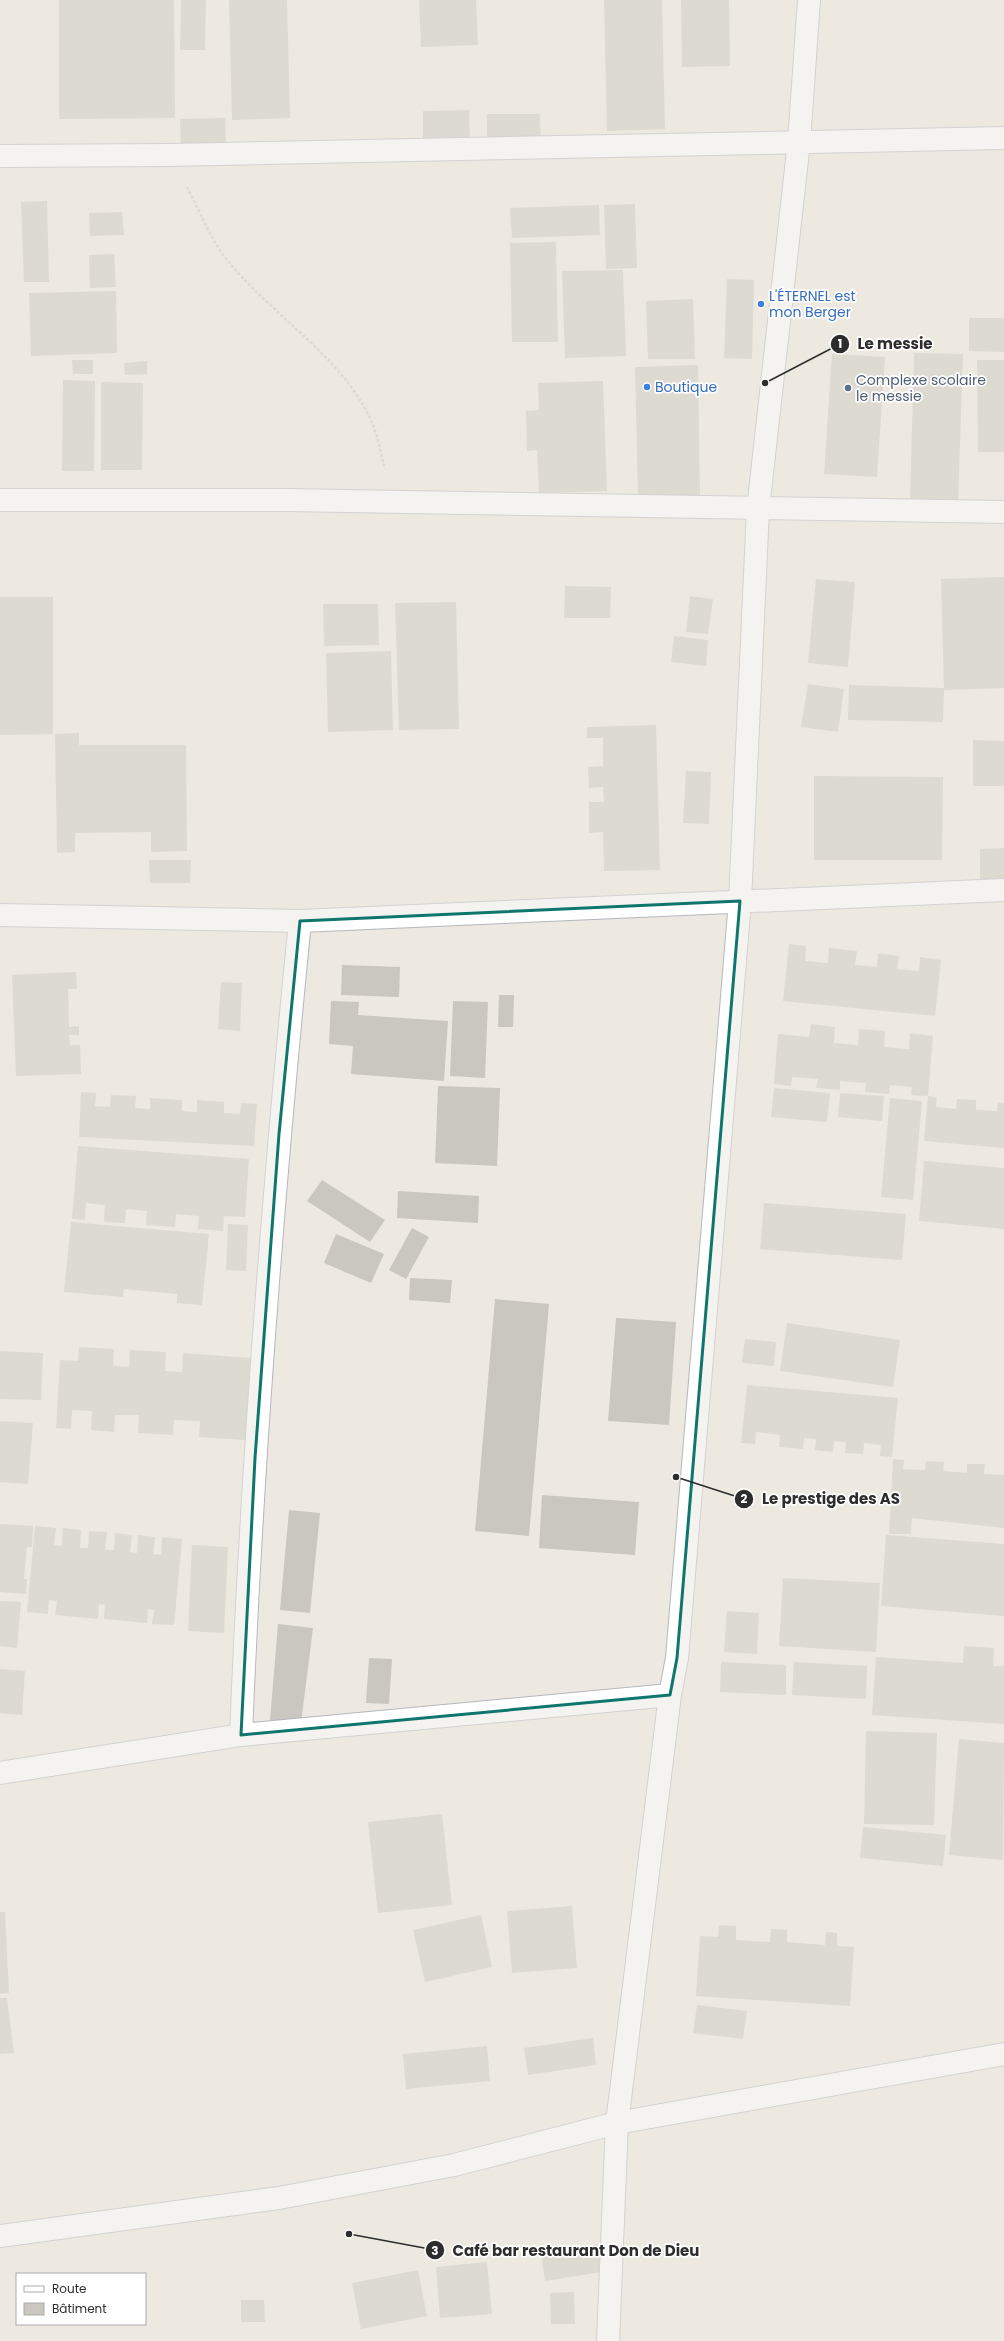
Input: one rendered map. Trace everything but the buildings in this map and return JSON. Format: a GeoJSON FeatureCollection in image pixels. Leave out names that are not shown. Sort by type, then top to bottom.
{"type":"FeatureCollection","features":[{"type":"Feature","properties":{"kind":"street"},"geometry":{"type":"LineString","coordinates":[[608,2341],[617,2123],[670,1695],[677,1650],[740,901],[758,509],[798,142],[809,0]]}},
{"type":"Feature","properties":{"kind":"street"},"geometry":{"type":"LineString","coordinates":[[0,156],[170,155],[1004,138]]}},
{"type":"Feature","properties":{"kind":"street"},"geometry":{"type":"LineString","coordinates":[[0,500],[287,500],[1004,512]]}},
{"type":"Feature","properties":{"kind":"street"},"geometry":{"type":"LineString","coordinates":[[0,915],[300,921],[1004,890]]}},
{"type":"Feature","properties":{"kind":"street"},"geometry":{"type":"LineString","coordinates":[[241,1734],[255,1458],[279,1134],[300,921]]}},
{"type":"Feature","properties":{"kind":"street"},"geometry":{"type":"LineString","coordinates":[[0,1773],[241,1734],[670,1695]]}},
{"type":"Feature","properties":{"kind":"street"},"geometry":{"type":"LineString","coordinates":[[0,2236],[279,2198],[454,2165],[617,2123],[1004,2054]]}},
{"type":"Feature","properties":{"kind":"path"},"geometry":{"type":"LineString","coordinates":[[170,155],[223,255],[262,298],[321,351],[350,384],[369,415],[395,502]]}},
{"type":"Feature","properties":{"kind":"highlighted area"},"geometry":{"type":"Polygon","coordinates":[[[740,901],[677,1658],[670,1695],[241,1735],[255,1458],[279,1134],[300,921],[740,901]]]}},
{"type":"Feature","properties":{"kind":"place","name":"L'ÉTERNEL est mon Berger"},"geometry":{"type":"Point","coordinates":[761,304]}},
{"type":"Feature","properties":{"kind":"place","name":"Le messie"},"geometry":{"type":"Point","coordinates":[765,383]}},
{"type":"Feature","properties":{"kind":"place","name":"Boutique"},"geometry":{"type":"Point","coordinates":[647,387]}},
{"type":"Feature","properties":{"kind":"place","name":"Complexe scolaire le messie"},"geometry":{"type":"Point","coordinates":[848,388]}},
{"type":"Feature","properties":{"kind":"place","name":"Le prestige des AS"},"geometry":{"type":"Point","coordinates":[676,1477]}},
{"type":"Feature","properties":{"kind":"place","name":"Café bar restaurant Don de Dieu"},"geometry":{"type":"Point","coordinates":[349,2234]}}]}
